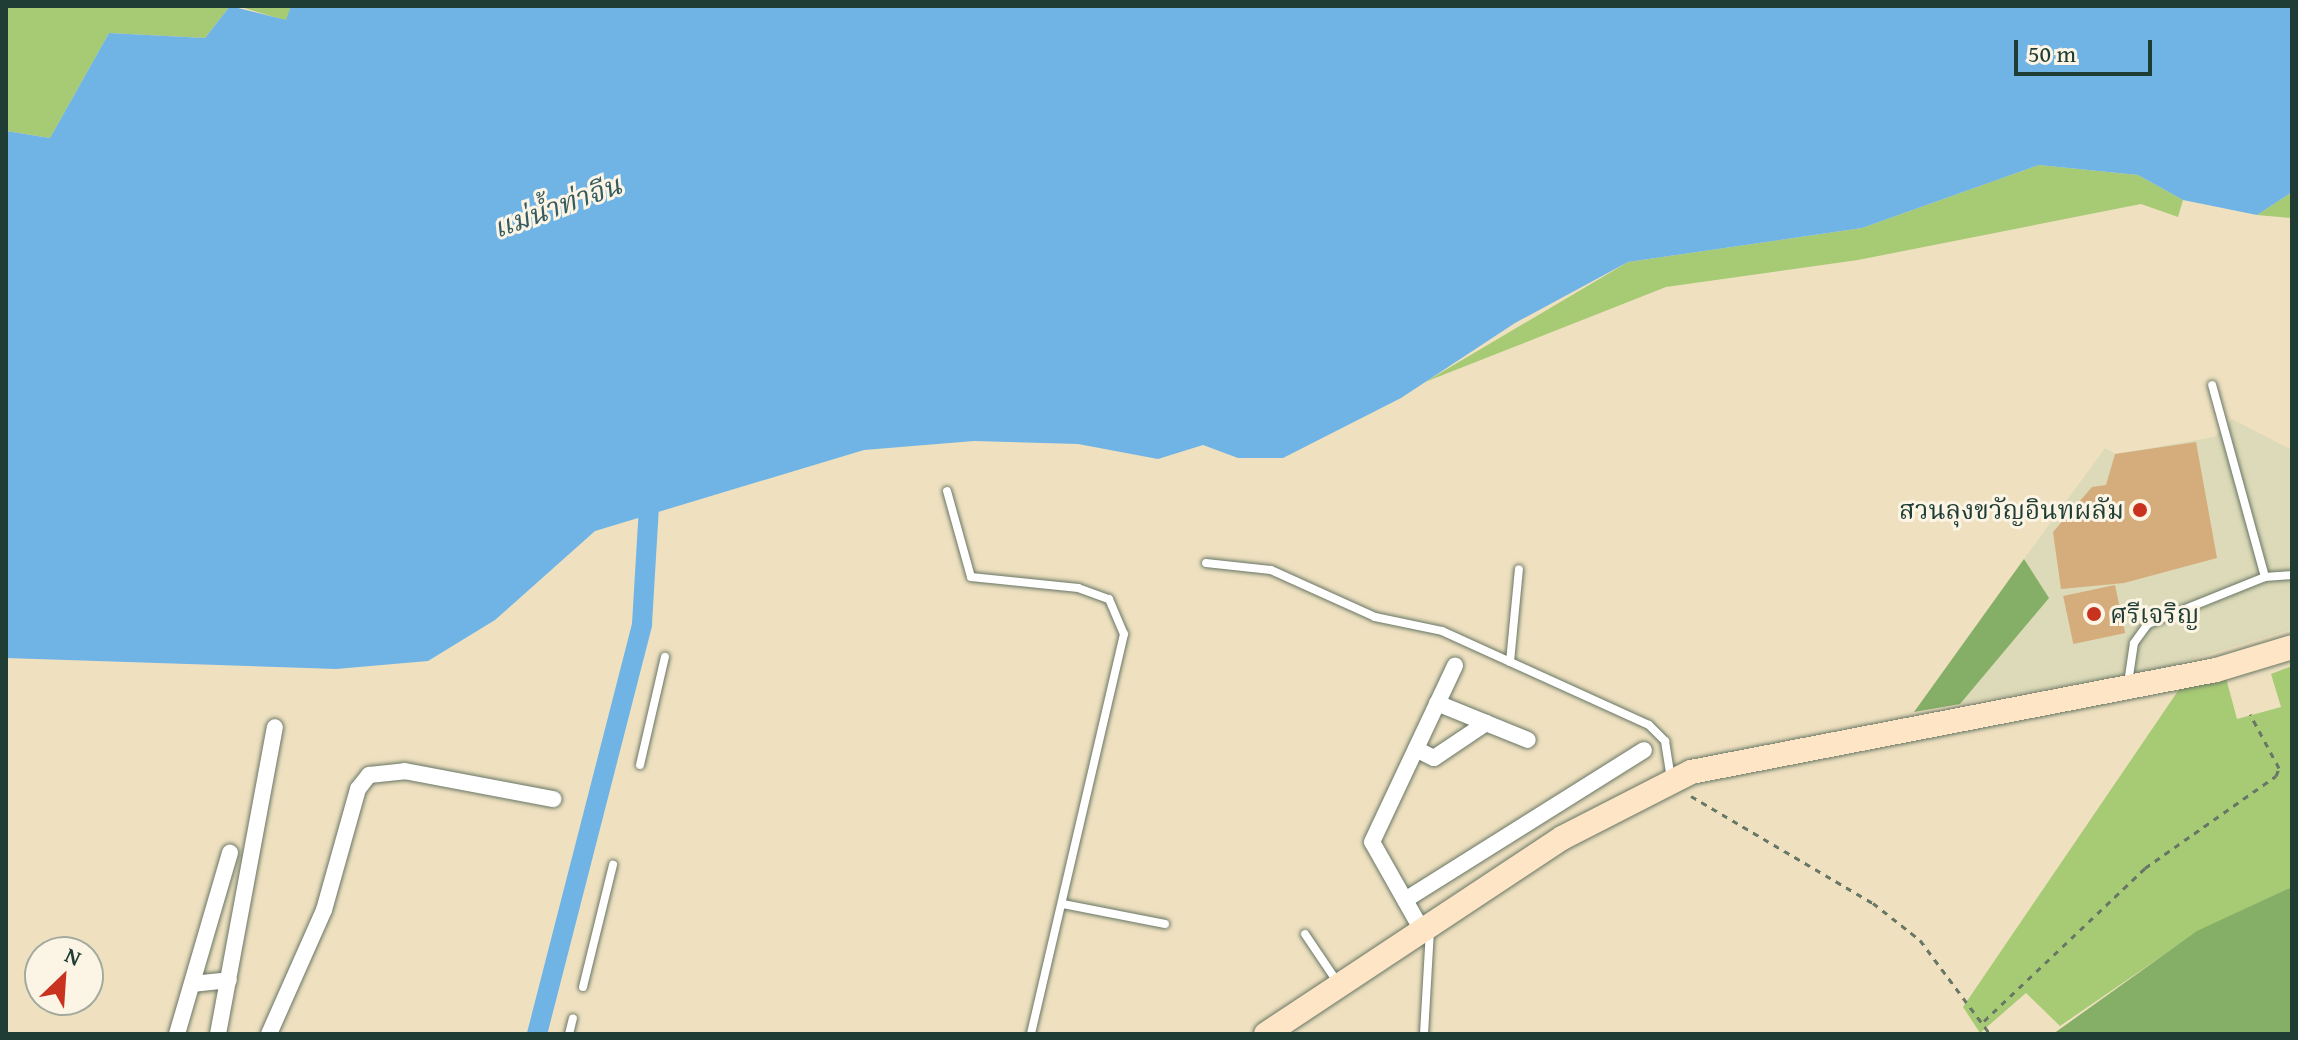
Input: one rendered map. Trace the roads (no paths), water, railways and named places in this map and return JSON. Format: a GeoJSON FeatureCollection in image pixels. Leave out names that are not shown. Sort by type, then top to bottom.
{"type":"FeatureCollection","features":[{"type":"Feature","properties":{"kind":"main road"},"geometry":{"type":"LineString","coordinates":[[1266,1034],[1562,838],[1676,778],[1728,761],[2128,687],[2292,647]]}},
{"type":"Feature","properties":{"kind":"street"},"geometry":{"type":"LineString","coordinates":[[1426,930],[1372,842],[1455,666]]}},
{"type":"Feature","properties":{"kind":"street"},"geometry":{"type":"LineString","coordinates":[[1437,703],[1528,740]]}},
{"type":"Feature","properties":{"kind":"street"},"geometry":{"type":"LineString","coordinates":[[1416,749],[1434,758],[1486,723]]}},
{"type":"Feature","properties":{"kind":"street"},"geometry":{"type":"LineString","coordinates":[[218,1034],[275,727]]}},
{"type":"Feature","properties":{"kind":"street"},"geometry":{"type":"LineString","coordinates":[[1405,900],[1644,750]]}},
{"type":"Feature","properties":{"kind":"street"},"geometry":{"type":"LineString","coordinates":[[269,1034],[324,910],[358,789],[369,775],[405,771],[553,799]]}},
{"type":"Feature","properties":{"kind":"street"},"geometry":{"type":"LineString","coordinates":[[177,1034],[230,853]]}},
{"type":"Feature","properties":{"kind":"street"},"geometry":{"type":"LineString","coordinates":[[192,984],[229,980]]}},
{"type":"Feature","properties":{"kind":"lane"},"geometry":{"type":"LineString","coordinates":[[2212,385],[2265,577]]}},
{"type":"Feature","properties":{"kind":"lane"},"geometry":{"type":"LineString","coordinates":[[947,491],[971,577],[1078,588],[1120,612],[1124,634],[1031,1034]]}},
{"type":"Feature","properties":{"kind":"lane"},"geometry":{"type":"LineString","coordinates":[[1206,563],[1271,570],[1375,617],[1442,631],[1649,725],[1665,741],[1676,778]]}},
{"type":"Feature","properties":{"kind":"lane"},"geometry":{"type":"LineString","coordinates":[[1510,662],[1519,569]]}},
{"type":"Feature","properties":{"kind":"lane"},"geometry":{"type":"LineString","coordinates":[[2128,687],[2134,643],[2148,624],[2265,577],[2292,575]]}},
{"type":"Feature","properties":{"kind":"lane"},"geometry":{"type":"LineString","coordinates":[[640,765],[665,657]]}},
{"type":"Feature","properties":{"kind":"lane"},"geometry":{"type":"LineString","coordinates":[[583,987],[613,865]]}},
{"type":"Feature","properties":{"kind":"lane"},"geometry":{"type":"LineString","coordinates":[[1063,904],[1165,924]]}},
{"type":"Feature","properties":{"kind":"lane"},"geometry":{"type":"LineString","coordinates":[[1424,1034],[1426,930]]}},
{"type":"Feature","properties":{"kind":"lane"},"geometry":{"type":"LineString","coordinates":[[1305,934],[1341,987]]}},
{"type":"Feature","properties":{"kind":"lane"},"geometry":{"type":"LineString","coordinates":[[569,1034],[573,1018]]}},
{"type":"Feature","properties":{"kind":"water","name":"แม่น้ำท่าจีน"},"geometry":{"type":"Polygon","coordinates":[[[230,6],[286,20],[291,6],[2292,6],[2292,192],[2257,215],[2183,200],[2138,175],[2039,165],[1862,228],[1628,262],[1515,323],[1401,398],[1283,458],[1238,458],[1203,445],[1158,459],[1078,444],[974,441],[864,450],[595,531],[495,620],[428,661],[336,669],[6,658],[6,131],[50,138],[109,33],[205,38],[230,6]]]}},
{"type":"Feature","properties":{"kind":"waterway"},"geometry":{"type":"LineString","coordinates":[[537,1034],[642,624],[650,488]]}},
{"type":"Feature","properties":{"kind":"place","name":"สวนลุงขวัญอินทผลัม"},"geometry":{"type":"Point","coordinates":[2140,510]}},
{"type":"Feature","properties":{"kind":"place","name":"ศรีเจริญ"},"geometry":{"type":"Point","coordinates":[2094,614]}}]}
